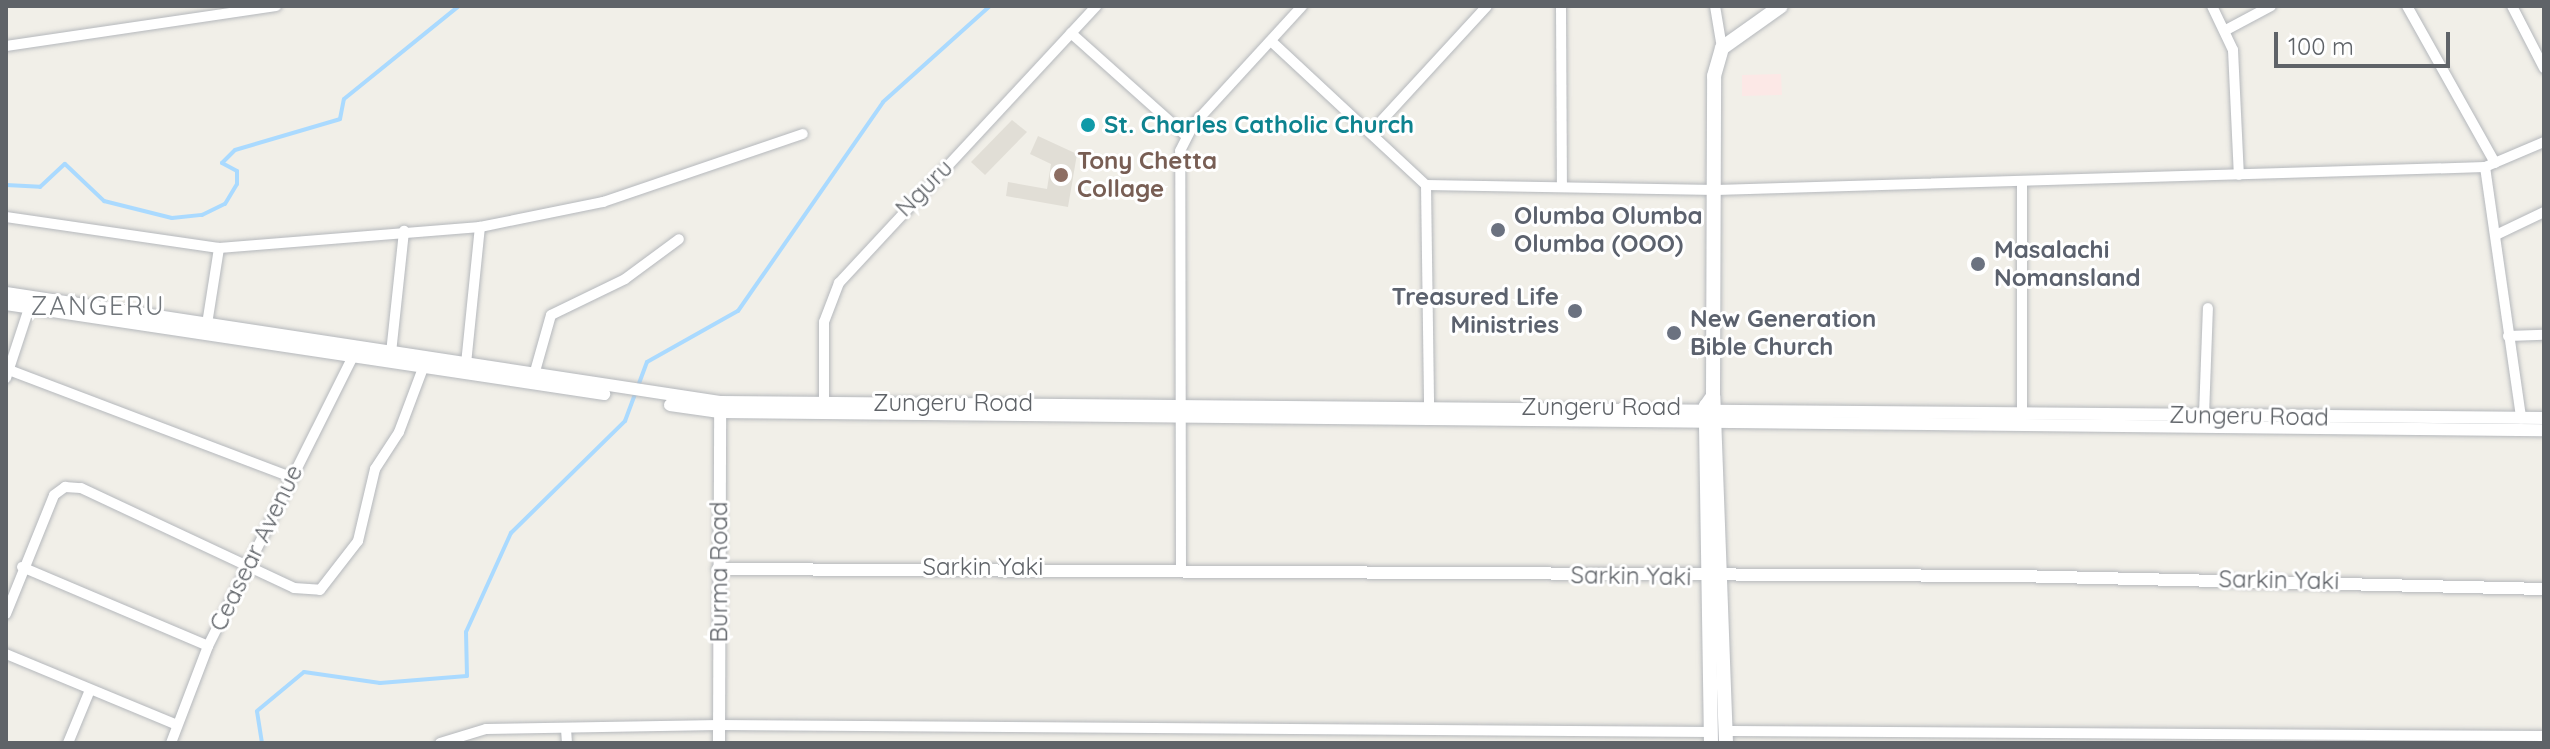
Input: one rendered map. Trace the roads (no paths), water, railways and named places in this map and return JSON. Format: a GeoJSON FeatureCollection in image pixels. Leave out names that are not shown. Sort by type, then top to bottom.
{"type":"FeatureCollection","features":[{"type":"Feature","properties":{"kind":"main road"},"geometry":{"type":"LineString","coordinates":[[1719,737],[1712,409],[1716,190],[1714,76],[1722,48],[1781,6]]}},
{"type":"Feature","properties":{"kind":"street"},"geometry":{"type":"LineString","coordinates":[[6,46],[228,9],[276,6]]}},
{"type":"Feature","properties":{"kind":"street","name":"Nguru"},"geometry":{"type":"LineString","coordinates":[[824,403],[824,322],[839,283],[1096,6]]}},
{"type":"Feature","properties":{"kind":"street"},"geometry":{"type":"LineString","coordinates":[[1181,569],[1180,411],[1185,135],[1302,6]]}},
{"type":"Feature","properties":{"kind":"street"},"geometry":{"type":"LineString","coordinates":[[1373,130],[1487,6]]}},
{"type":"Feature","properties":{"kind":"street"},"geometry":{"type":"LineString","coordinates":[[1561,6],[1562,186]]}},
{"type":"Feature","properties":{"kind":"street"},"geometry":{"type":"LineString","coordinates":[[1715,6],[1722,48]]}},
{"type":"Feature","properties":{"kind":"street"},"geometry":{"type":"LineString","coordinates":[[2212,6],[2226,30],[2237,82],[2239,175]]}},
{"type":"Feature","properties":{"kind":"street"},"geometry":{"type":"LineString","coordinates":[[2226,30],[2271,6]]}},
{"type":"Feature","properties":{"kind":"street"},"geometry":{"type":"LineString","coordinates":[[2407,6],[2490,165],[2508,336],[2521,418]]}},
{"type":"Feature","properties":{"kind":"street"},"geometry":{"type":"LineString","coordinates":[[2512,6],[2544,68]]}},
{"type":"Feature","properties":{"kind":"street"},"geometry":{"type":"LineString","coordinates":[[1071,33],[1185,135]]}},
{"type":"Feature","properties":{"kind":"street"},"geometry":{"type":"LineString","coordinates":[[1271,41],[1373,130],[1426,185],[1429,408]]}},
{"type":"Feature","properties":{"kind":"street"},"geometry":{"type":"LineString","coordinates":[[6,217],[219,248],[480,227],[603,202],[803,134]]}},
{"type":"Feature","properties":{"kind":"street"},"geometry":{"type":"LineString","coordinates":[[1426,185],[1716,190],[2239,175],[2490,165],[2544,142]]}},
{"type":"Feature","properties":{"kind":"street"},"geometry":{"type":"LineString","coordinates":[[2022,181],[2022,413]]}},
{"type":"Feature","properties":{"kind":"street"},"geometry":{"type":"LineString","coordinates":[[2498,234],[2544,212]]}},
{"type":"Feature","properties":{"kind":"street"},"geometry":{"type":"LineString","coordinates":[[466,364],[480,227]]}},
{"type":"Feature","properties":{"kind":"street"},"geometry":{"type":"LineString","coordinates":[[391,353],[404,231]]}},
{"type":"Feature","properties":{"kind":"street"},"geometry":{"type":"LineString","coordinates":[[534,375],[551,315],[625,279],[679,239]]}},
{"type":"Feature","properties":{"kind":"street"},"geometry":{"type":"LineString","coordinates":[[207,324],[219,248]]}},
{"type":"Feature","properties":{"kind":"street"},"geometry":{"type":"LineString","coordinates":[[6,293],[466,364],[631,394]]}},
{"type":"Feature","properties":{"kind":"street"},"geometry":{"type":"LineString","coordinates":[[6,304],[352,358],[631,394]]}},
{"type":"Feature","properties":{"kind":"street"},"geometry":{"type":"LineString","coordinates":[[29,308],[8,374],[290,477]]}},
{"type":"Feature","properties":{"kind":"street"},"geometry":{"type":"LineString","coordinates":[[2204,415],[2208,308]]}},
{"type":"Feature","properties":{"kind":"street"},"geometry":{"type":"LineString","coordinates":[[2508,336],[2544,335]]}},
{"type":"Feature","properties":{"kind":"street","name":"Ceasear Avenue"},"geometry":{"type":"LineString","coordinates":[[171,743],[208,646],[352,358]]}},
{"type":"Feature","properties":{"kind":"street"},"geometry":{"type":"LineString","coordinates":[[6,614],[22,567],[54,495],[65,487],[250,565],[305,592],[320,590],[358,541],[375,469],[399,432],[423,368]]}},
{"type":"Feature","properties":{"kind":"street","name":"Zungeru Road"},"geometry":{"type":"LineString","coordinates":[[631,394],[720,407],[824,403],[1180,411],[1712,409],[2544,418]]}},
{"type":"Feature","properties":{"kind":"street"},"geometry":{"type":"LineString","coordinates":[[720,407],[1180,411],[1712,409],[2544,430]]}},
{"type":"Feature","properties":{"kind":"street","name":"Burma Road"},"geometry":{"type":"LineString","coordinates":[[719,743],[720,407]]}},
{"type":"Feature","properties":{"kind":"street"},"geometry":{"type":"LineString","coordinates":[[22,567],[208,646]]}},
{"type":"Feature","properties":{"kind":"street","name":"Sarkin Yaki"},"geometry":{"type":"LineString","coordinates":[[718,569],[1181,569],[1715,578],[2316,580],[2544,589]]}},
{"type":"Feature","properties":{"kind":"street"},"geometry":{"type":"LineString","coordinates":[[6,654],[177,725]]}},
{"type":"Feature","properties":{"kind":"street"},"geometry":{"type":"LineString","coordinates":[[68,743],[90,690]]}},
{"type":"Feature","properties":{"kind":"street"},"geometry":{"type":"LineString","coordinates":[[440,743],[464,731],[719,725],[1719,737],[2544,736]]}},
{"type":"Feature","properties":{"kind":"street"},"geometry":{"type":"LineString","coordinates":[[566,729],[567,743]]}},
{"type":"Feature","properties":{"kind":"waterway"},"geometry":{"type":"LineString","coordinates":[[6,185],[40,187],[65,164],[104,201],[172,218],[202,215],[225,204],[237,184],[237,171],[222,163],[235,150],[340,119],[344,99],[459,6]]}},
{"type":"Feature","properties":{"kind":"waterway"},"geometry":{"type":"LineString","coordinates":[[262,743],[257,711],[304,672],[380,683],[467,676],[466,632],[511,533],[625,421],[647,362],[738,311],[883,102],[990,6]]}},
{"type":"Feature","properties":{"kind":"waterway"},"geometry":{"type":"LineString","coordinates":[[6,120],[6,157]]}},
{"type":"Feature","properties":{"kind":"place","name":"St. Charles Catholic Church"},"geometry":{"type":"Point","coordinates":[1088,125]}},
{"type":"Feature","properties":{"kind":"place","name":"Tony Chetta Collage"},"geometry":{"type":"Point","coordinates":[1061,175]}},
{"type":"Feature","properties":{"kind":"place","name":"Olumba Olumba Olumba (OOO)"},"geometry":{"type":"Point","coordinates":[1498,230]}},
{"type":"Feature","properties":{"kind":"place","name":"Masalachi Nomansland"},"geometry":{"type":"Point","coordinates":[1978,264]}},
{"type":"Feature","properties":{"kind":"place","name":"Treasured Life Ministries"},"geometry":{"type":"Point","coordinates":[1575,311]}},
{"type":"Feature","properties":{"kind":"place","name":"New Generation Bible Church"},"geometry":{"type":"Point","coordinates":[1674,333]}},
{"type":"Feature","properties":{"kind":"district","name":"ZANGERU"},"geometry":{"type":"Point","coordinates":[98,306]}}]}
